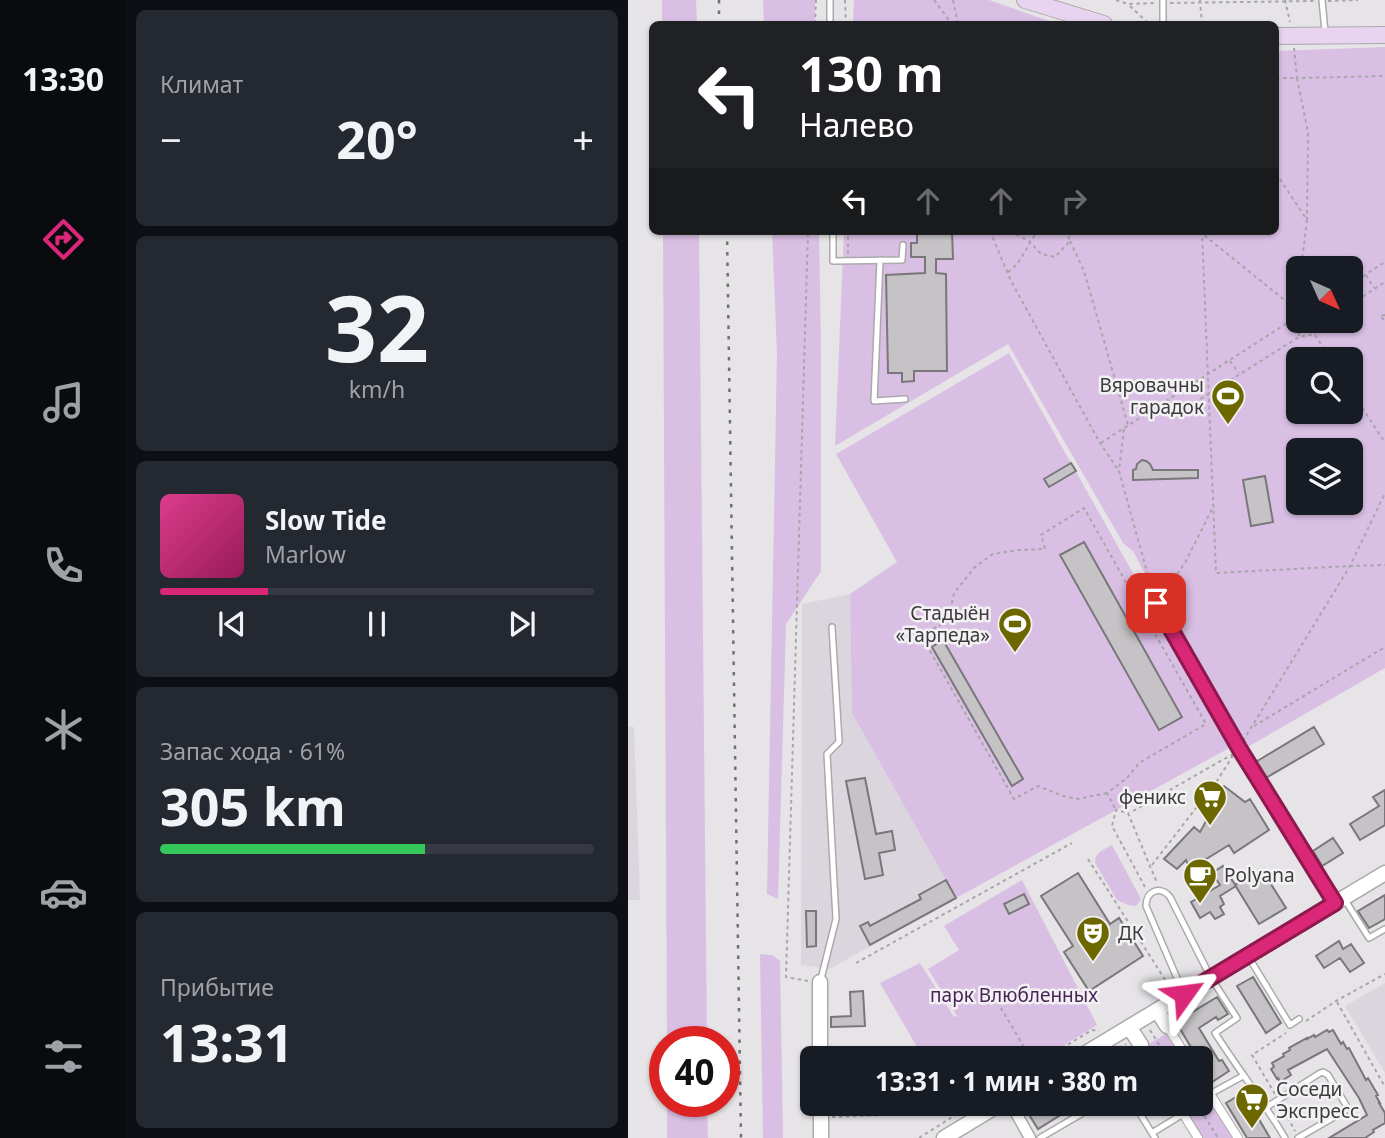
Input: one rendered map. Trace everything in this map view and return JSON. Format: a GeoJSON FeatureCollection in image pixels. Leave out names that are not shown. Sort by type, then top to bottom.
{"type":"FeatureCollection","features":[{"type":"Feature","properties":{"kind":"main road"},"geometry":{"type":"LineString","coordinates":[[1025,0],[1094,21]]}},
{"type":"Feature","properties":{"kind":"main road"},"geometry":{"type":"LineString","coordinates":[[1279,36],[1385,35]]}},
{"type":"Feature","properties":{"kind":"street"},"geometry":{"type":"LineString","coordinates":[[1098,1046],[1157,1010],[1178,992],[1211,978],[1385,873]]}},
{"type":"Feature","properties":{"kind":"street"},"geometry":{"type":"LineString","coordinates":[[820,982],[820,1046]]}},
{"type":"Feature","properties":{"kind":"street"},"geometry":{"type":"LineString","coordinates":[[1157,1010],[1180,1046]]}},
{"type":"Feature","properties":{"kind":"street"},"geometry":{"type":"LineString","coordinates":[[1129,1027],[1141,1045]]}},
{"type":"Feature","properties":{"kind":"street"},"geometry":{"type":"LineString","coordinates":[[1213,1099],[1238,1138]]}},
{"type":"Feature","properties":{"kind":"street"},"geometry":{"type":"LineString","coordinates":[[820,1138],[821,1116]]}},
{"type":"Feature","properties":{"kind":"street"},"geometry":{"type":"LineString","coordinates":[[944,1138],[980,1116]]}},
{"type":"Feature","properties":{"kind":"street"},"geometry":{"type":"LineString","coordinates":[[1018,1116],[1030,1138]]}},
{"type":"Feature","properties":{"kind":"street"},"geometry":{"type":"LineString","coordinates":[[1184,1116],[1198,1138]]}},
{"type":"Feature","properties":{"kind":"lane"},"geometry":{"type":"LineString","coordinates":[[830,0],[830,21]]}},
{"type":"Feature","properties":{"kind":"lane"},"geometry":{"type":"LineString","coordinates":[[1322,0],[1325,36]]}},
{"type":"Feature","properties":{"kind":"lane"},"geometry":{"type":"LineString","coordinates":[[1163,2],[1163,21]]}},
{"type":"Feature","properties":{"kind":"lane"},"geometry":{"type":"LineString","coordinates":[[833,235],[833,261],[902,260],[903,245]]}},
{"type":"Feature","properties":{"kind":"lane"},"geometry":{"type":"LineString","coordinates":[[880,260],[874,401],[905,399]]}},
{"type":"Feature","properties":{"kind":"lane"},"geometry":{"type":"LineString","coordinates":[[1156,603],[1236,751],[1339,900],[1369,938],[1385,929]]}},
{"type":"Feature","properties":{"kind":"lane"},"geometry":{"type":"LineString","coordinates":[[820,982],[836,919],[827,754],[839,742],[832,627]]}},
{"type":"Feature","properties":{"kind":"lane"},"geometry":{"type":"LineString","coordinates":[[1178,992],[1146,906],[1149,894],[1160,890],[1170,897],[1211,978],[1237,1018],[1215,1033],[1267,1107],[1285,1138]]}},
{"type":"Feature","properties":{"kind":"lane"},"geometry":{"type":"LineString","coordinates":[[1248,956],[1290,1025],[1302,1020]]}},
{"type":"Feature","properties":{"kind":"lane"},"geometry":{"type":"LineString","coordinates":[[1267,1107],[1323,1072],[1328,1074],[1346,1105],[1344,1113],[1299,1138]]}},
{"type":"Feature","properties":{"kind":"lane"},"geometry":{"type":"LineString","coordinates":[[1213,1092],[1243,1076]]}},
{"type":"Feature","properties":{"kind":"lane"},"geometry":{"type":"LineString","coordinates":[[1040,1138],[1078,1116]]}},
{"type":"Feature","properties":{"kind":"lane"},"geometry":{"type":"LineString","coordinates":[[1142,1116],[1154,1135],[1180,1116]]}},
{"type":"Feature","properties":{"kind":"path"},"geometry":{"type":"LineString","coordinates":[[815,21],[816,0]]}},
{"type":"Feature","properties":{"kind":"path"},"geometry":{"type":"LineString","coordinates":[[846,0],[846,21]]}},
{"type":"Feature","properties":{"kind":"path"},"geometry":{"type":"LineString","coordinates":[[934,0],[950,21]]}},
{"type":"Feature","properties":{"kind":"path"},"geometry":{"type":"LineString","coordinates":[[953,0],[957,21]]}},
{"type":"Feature","properties":{"kind":"path"},"geometry":{"type":"LineString","coordinates":[[1116,0],[1128,4],[1358,0]]}},
{"type":"Feature","properties":{"kind":"path"},"geometry":{"type":"LineString","coordinates":[[1124,0],[1147,21]]}},
{"type":"Feature","properties":{"kind":"path"},"geometry":{"type":"LineString","coordinates":[[1201,1],[1202,21]]}},
{"type":"Feature","properties":{"kind":"path"},"geometry":{"type":"LineString","coordinates":[[1279,78],[1385,76]]}},
{"type":"Feature","properties":{"kind":"path"},"geometry":{"type":"LineString","coordinates":[[1297,78],[1308,132],[1307,220],[1302,256]]}},
{"type":"Feature","properties":{"kind":"path"},"geometry":{"type":"LineString","coordinates":[[1279,178],[1307,220]]}},
{"type":"Feature","properties":{"kind":"path"},"geometry":{"type":"LineString","coordinates":[[808,235],[786,977],[820,982]]}},
{"type":"Feature","properties":{"kind":"path"},"geometry":{"type":"LineString","coordinates":[[848,235],[848,261]]}},
{"type":"Feature","properties":{"kind":"path"},"geometry":{"type":"LineString","coordinates":[[992,235],[1007,273],[1100,443],[1119,471],[1156,603]]}},
{"type":"Feature","properties":{"kind":"path"},"geometry":{"type":"LineString","coordinates":[[1018,235],[1029,241],[1042,254],[1055,257],[1070,240]]}},
{"type":"Feature","properties":{"kind":"path"},"geometry":{"type":"LineString","coordinates":[[1007,273],[1015,268],[1034,235]]}},
{"type":"Feature","properties":{"kind":"path"},"geometry":{"type":"LineString","coordinates":[[1068,235],[1084,271],[1128,425]]}},
{"type":"Feature","properties":{"kind":"path"},"geometry":{"type":"LineString","coordinates":[[1201,235],[1216,573],[1385,565]]}},
{"type":"Feature","properties":{"kind":"path"},"geometry":{"type":"LineString","coordinates":[[1205,235],[1286,301]]}},
{"type":"Feature","properties":{"kind":"path"},"geometry":{"type":"LineString","coordinates":[[1363,277],[1385,262]]}},
{"type":"Feature","properties":{"kind":"path"},"geometry":{"type":"LineString","coordinates":[[1366,275],[1375,289]]}},
{"type":"Feature","properties":{"kind":"path"},"geometry":{"type":"LineString","coordinates":[[1363,296],[1385,282]]}},
{"type":"Feature","properties":{"kind":"path"},"geometry":{"type":"LineString","coordinates":[[1385,315],[1380,316],[1385,321]]}},
{"type":"Feature","properties":{"kind":"path"},"geometry":{"type":"LineString","coordinates":[[1100,443],[1286,324]]}},
{"type":"Feature","properties":{"kind":"path"},"geometry":{"type":"LineString","coordinates":[[1299,333],[1299,337]]}},
{"type":"Feature","properties":{"kind":"path"},"geometry":{"type":"LineString","coordinates":[[1154,409],[1186,408],[1299,337],[1314,334],[1322,347]]}},
{"type":"Feature","properties":{"kind":"path"},"geometry":{"type":"LineString","coordinates":[[1230,360],[1239,374]]}},
{"type":"Feature","properties":{"kind":"path"},"geometry":{"type":"LineString","coordinates":[[1363,409],[1385,443]]}},
{"type":"Feature","properties":{"kind":"path"},"geometry":{"type":"LineString","coordinates":[[1119,471],[1124,428]]}},
{"type":"Feature","properties":{"kind":"path"},"geometry":{"type":"LineString","coordinates":[[1150,866],[1217,781],[1252,727],[1350,566],[1385,493]]}},
{"type":"Feature","properties":{"kind":"path"},"geometry":{"type":"LineString","coordinates":[[1156,603],[1186,563],[1214,505]]}},
{"type":"Feature","properties":{"kind":"path"},"geometry":{"type":"LineString","coordinates":[[1084,508],[1207,724],[1139,764],[1127,778],[1107,793],[1078,799],[1038,786],[1014,799],[921,635],[948,621],[954,593],[975,566],[993,555],[1044,549],[1041,535],[1084,508]]}},
{"type":"Feature","properties":{"kind":"path"},"geometry":{"type":"LineString","coordinates":[[1252,727],[1385,647]]}},
{"type":"Feature","properties":{"kind":"path"},"geometry":{"type":"LineString","coordinates":[[1133,811],[1236,751]]}},
{"type":"Feature","properties":{"kind":"path"},"geometry":{"type":"LineString","coordinates":[[1107,793],[1116,810],[1113,826],[1149,894]]}},
{"type":"Feature","properties":{"kind":"path"},"geometry":{"type":"LineString","coordinates":[[1116,810],[1128,813],[1160,890]]}},
{"type":"Feature","properties":{"kind":"path"},"geometry":{"type":"LineString","coordinates":[[856,963],[1072,843]]}},
{"type":"Feature","properties":{"kind":"path"},"geometry":{"type":"LineString","coordinates":[[1088,859],[1178,992]]}},
{"type":"Feature","properties":{"kind":"path"},"geometry":{"type":"LineString","coordinates":[[1302,1020],[1385,974]]}},
{"type":"Feature","properties":{"kind":"path"},"geometry":{"type":"LineString","coordinates":[[1023,1046],[991,991],[1085,1002]]}},
{"type":"Feature","properties":{"kind":"path"},"geometry":{"type":"LineString","coordinates":[[1336,1001],[1385,1087]]}},
{"type":"Feature","properties":{"kind":"path"},"geometry":{"type":"LineString","coordinates":[[1143,1019],[1160,1046]]}},
{"type":"Feature","properties":{"kind":"path"},"geometry":{"type":"LineString","coordinates":[[1294,1028],[1252,1055],[1299,1138]]}},
{"type":"Feature","properties":{"kind":"path"},"geometry":{"type":"LineString","coordinates":[[919,1138],[955,1116]]}},
{"type":"Feature","properties":{"kind":"path"},"geometry":{"type":"LineString","coordinates":[[1204,1116],[1218,1138]]}},
{"type":"Feature","properties":{"kind":"shaded area"},"geometry":{"type":"Polygon","coordinates":[[[850,594],[852,713],[956,898],[830,969],[801,965],[802,604],[850,594]]]}},
{"type":"Feature","properties":{"kind":"shaded area"},"geometry":{"type":"Polygon","coordinates":[[[628,727],[634,727],[640,900],[628,900],[628,727]]]}},
{"type":"Feature","properties":{"kind":"shaded area"},"geometry":{"type":"Polygon","coordinates":[[[1385,983],[1385,1073],[1345,1006],[1385,983]]]}},
{"type":"Feature","properties":{"kind":"green space"},"geometry":{"type":"Polygon","coordinates":[[[662,0],[696,0],[697,21],[662,21],[662,0]]]}},
{"type":"Feature","properties":{"kind":"green space"},"geometry":{"type":"Polygon","coordinates":[[[763,0],[815,0],[815,21],[764,21],[763,0]]]}},
{"type":"Feature","properties":{"kind":"green space"},"geometry":{"type":"Polygon","coordinates":[[[854,0],[989,0],[1049,21],[853,21],[854,0]]]}},
{"type":"Feature","properties":{"kind":"green space"},"geometry":{"type":"Polygon","coordinates":[[[1385,47],[1385,668],[1244,749],[1133,551],[1123,543],[1008,344],[835,446],[844,235],[1279,235],[1279,51],[1385,47]]]}},
{"type":"Feature","properties":{"kind":"green space"},"geometry":{"type":"Polygon","coordinates":[[[663,235],[699,235],[707,1026],[667,1026],[663,235]]]}},
{"type":"Feature","properties":{"kind":"green space"},"geometry":{"type":"Polygon","coordinates":[[[772,235],[819,235],[821,571],[786,624],[778,899],[767,894],[777,354],[772,235]]]}},
{"type":"Feature","properties":{"kind":"green space","name":"Стадыён «Тарпеда»"},"geometry":{"type":"Polygon","coordinates":[[[1009,353],[1231,747],[956,898],[852,713],[850,594],[897,562],[836,454],[1009,353]]]}},
{"type":"Feature","properties":{"kind":"green space"},"geometry":{"type":"Polygon","coordinates":[[[1112,845],[1141,899],[1136,906],[1117,900],[1095,863],[1098,854],[1112,845]]]}},
{"type":"Feature","properties":{"kind":"green space","name":"парк Влюбленных"},"geometry":{"type":"Polygon","coordinates":[[[1022,880],[1097,1025],[1062,1046],[916,1046],[880,983],[920,963],[954,1017],[957,1016],[928,969],[959,950],[944,926],[1022,880]]]}},
{"type":"Feature","properties":{"kind":"green space"},"geometry":{"type":"Polygon","coordinates":[[[760,954],[772,955],[780,961],[783,1138],[763,1138],[760,954]]]}},
{"type":"Feature","properties":{"kind":"green space"},"geometry":{"type":"Polygon","coordinates":[[[1166,1034],[1174,1046],[1145,1046],[1166,1034]]]}},
{"type":"Feature","properties":{"kind":"green space"},"geometry":{"type":"Polygon","coordinates":[[[1213,1106],[1234,1138],[1202,1138],[1188,1116],[1213,1116],[1213,1106]]]}},
{"type":"Feature","properties":{"kind":"green space"},"geometry":{"type":"Polygon","coordinates":[[[667,1117],[707,1117],[708,1138],[667,1138],[667,1117]]]}},
{"type":"Feature","properties":{"kind":"building"},"geometry":{"type":"Polygon","coordinates":[[[917,235],[952,235],[953,259],[936,259],[936,273],[946,274],[947,371],[914,371],[914,381],[902,382],[902,373],[888,373],[886,275],[925,273],[925,257],[911,257],[911,243],[917,243],[917,235]]]}},
{"type":"Feature","properties":{"kind":"building"},"geometry":{"type":"Polygon","coordinates":[[[1142,460],[1150,464],[1153,470],[1198,470],[1198,478],[1133,480],[1133,470],[1142,460]]]}},
{"type":"Feature","properties":{"kind":"building"},"geometry":{"type":"Polygon","coordinates":[[[1071,463],[1076,471],[1049,487],[1044,479],[1071,463]]]}},
{"type":"Feature","properties":{"kind":"building"},"geometry":{"type":"Polygon","coordinates":[[[1265,476],[1273,522],[1251,526],[1243,480],[1265,476]]]}},
{"type":"Feature","properties":{"kind":"building"},"geometry":{"type":"Polygon","coordinates":[[[1084,542],[1182,717],[1159,730],[1060,555],[1084,542]]]}},
{"type":"Feature","properties":{"kind":"building"},"geometry":{"type":"Polygon","coordinates":[[[943,640],[1023,779],[1012,786],[932,647],[943,640]]]}},
{"type":"Feature","properties":{"kind":"building"},"geometry":{"type":"Polygon","coordinates":[[[1314,727],[1324,744],[1264,779],[1254,763],[1314,727]]]}},
{"type":"Feature","properties":{"kind":"building"},"geometry":{"type":"Polygon","coordinates":[[[865,778],[876,834],[892,831],[895,850],[879,853],[883,875],[865,879],[846,781],[865,778]]]}},
{"type":"Feature","properties":{"kind":"building"},"geometry":{"type":"Polygon","coordinates":[[[1224,786],[1245,802],[1250,799],[1269,830],[1234,853],[1229,845],[1190,869],[1186,860],[1177,869],[1164,859],[1194,827],[1200,832],[1210,814],[1204,809],[1224,786]]]}},
{"type":"Feature","properties":{"kind":"building"},"geometry":{"type":"Polygon","coordinates":[[[1385,790],[1385,825],[1360,840],[1350,824],[1379,806],[1373,797],[1385,790]]]}},
{"type":"Feature","properties":{"kind":"building"},"geometry":{"type":"Polygon","coordinates":[[[1333,838],[1343,853],[1322,866],[1313,851],[1333,838]]]}},
{"type":"Feature","properties":{"kind":"building"},"geometry":{"type":"Polygon","coordinates":[[[1223,866],[1236,886],[1220,896],[1224,904],[1220,907],[1224,914],[1215,919],[1210,912],[1200,918],[1191,902],[1220,885],[1212,873],[1223,866]]]}},
{"type":"Feature","properties":{"kind":"building"},"geometry":{"type":"Polygon","coordinates":[[[1078,873],[1110,924],[1119,918],[1143,956],[1089,991],[1064,952],[1073,946],[1041,896],[1078,873]]]}},
{"type":"Feature","properties":{"kind":"building"},"geometry":{"type":"Polygon","coordinates":[[[1251,875],[1257,884],[1267,878],[1286,908],[1259,924],[1235,885],[1251,875]]]}},
{"type":"Feature","properties":{"kind":"building"},"geometry":{"type":"Polygon","coordinates":[[[946,880],[956,898],[870,945],[860,926],[868,922],[870,926],[921,899],[919,895],[946,880]]]}},
{"type":"Feature","properties":{"kind":"building"},"geometry":{"type":"Polygon","coordinates":[[[1024,894],[1029,904],[1009,914],[1004,904],[1024,894]]]}},
{"type":"Feature","properties":{"kind":"building"},"geometry":{"type":"Polygon","coordinates":[[[1385,895],[1385,919],[1369,928],[1358,911],[1385,895]]]}},
{"type":"Feature","properties":{"kind":"building"},"geometry":{"type":"Polygon","coordinates":[[[806,911],[816,911],[816,946],[807,947],[806,911]]]}},
{"type":"Feature","properties":{"kind":"building"},"geometry":{"type":"Polygon","coordinates":[[[1339,941],[1343,949],[1351,944],[1364,963],[1350,972],[1340,958],[1324,968],[1316,956],[1339,941]]]}},
{"type":"Feature","properties":{"kind":"building"},"geometry":{"type":"Polygon","coordinates":[[[1253,977],[1281,1023],[1266,1033],[1237,986],[1253,977]]]}},
{"type":"Feature","properties":{"kind":"building"},"geometry":{"type":"Polygon","coordinates":[[[863,991],[865,1026],[831,1027],[831,1017],[851,1016],[850,992],[863,991]]]}},
{"type":"Feature","properties":{"kind":"building"},"geometry":{"type":"Polygon","coordinates":[[[1217,997],[1228,1014],[1218,1020],[1216,1017],[1199,1028],[1210,1046],[1190,1046],[1176,1022],[1217,997]]]}},
{"type":"Feature","properties":{"kind":"building"},"geometry":{"type":"Polygon","coordinates":[[[1327,1030],[1333,1030],[1341,1044],[1343,1042],[1347,1049],[1349,1048],[1366,1080],[1368,1078],[1378,1095],[1376,1096],[1385,1113],[1385,1123],[1365,1138],[1329,1138],[1367,1115],[1327,1049],[1288,1070],[1291,1075],[1280,1082],[1271,1069],[1274,1067],[1272,1063],[1284,1056],[1289,1048],[1327,1030]]]}},
{"type":"Feature","properties":{"kind":"building"},"geometry":{"type":"Polygon","coordinates":[[[1213,1051],[1219,1061],[1222,1060],[1229,1071],[1213,1081],[1213,1051]]]}},
{"type":"Feature","properties":{"kind":"building"},"geometry":{"type":"Polygon","coordinates":[[[1246,1091],[1270,1138],[1247,1138],[1226,1103],[1246,1091]]]}},
{"type":"Feature","properties":{"kind":"building"},"geometry":{"type":"Polygon","coordinates":[[[1030,1116],[1059,1116],[1038,1129],[1030,1116]]]}},
{"type":"Feature","properties":{"kind":"railway"},"geometry":{"type":"LineString","coordinates":[[719,0],[719,21]]}},
{"type":"Feature","properties":{"kind":"railway"},"geometry":{"type":"LineString","coordinates":[[727,235],[741,1138]]}},
{"type":"Feature","properties":{"kind":"place","name":"Вяровачны гарадок"},"geometry":{"type":"Point","coordinates":[1228,426]}},
{"type":"Feature","properties":{"kind":"place","name":"Стадыён «Тарпеда»"},"geometry":{"type":"Point","coordinates":[1015,654]}},
{"type":"Feature","properties":{"kind":"place","name":"феникс"},"geometry":{"type":"Point","coordinates":[1210,827]}},
{"type":"Feature","properties":{"kind":"place","name":"Polyana"},"geometry":{"type":"Point","coordinates":[1200,905]}},
{"type":"Feature","properties":{"kind":"place","name":"ДК"},"geometry":{"type":"Point","coordinates":[1093,963]}},
{"type":"Feature","properties":{"kind":"place","name":"Соседи Экспресс"},"geometry":{"type":"Point","coordinates":[1252,1130]}},
{"type":"Feature","properties":{"kind":"route"},"geometry":{"type":"LineString","coordinates":[[1156,603],[1239,748],[1335,903],[1184,994]]}}]}
